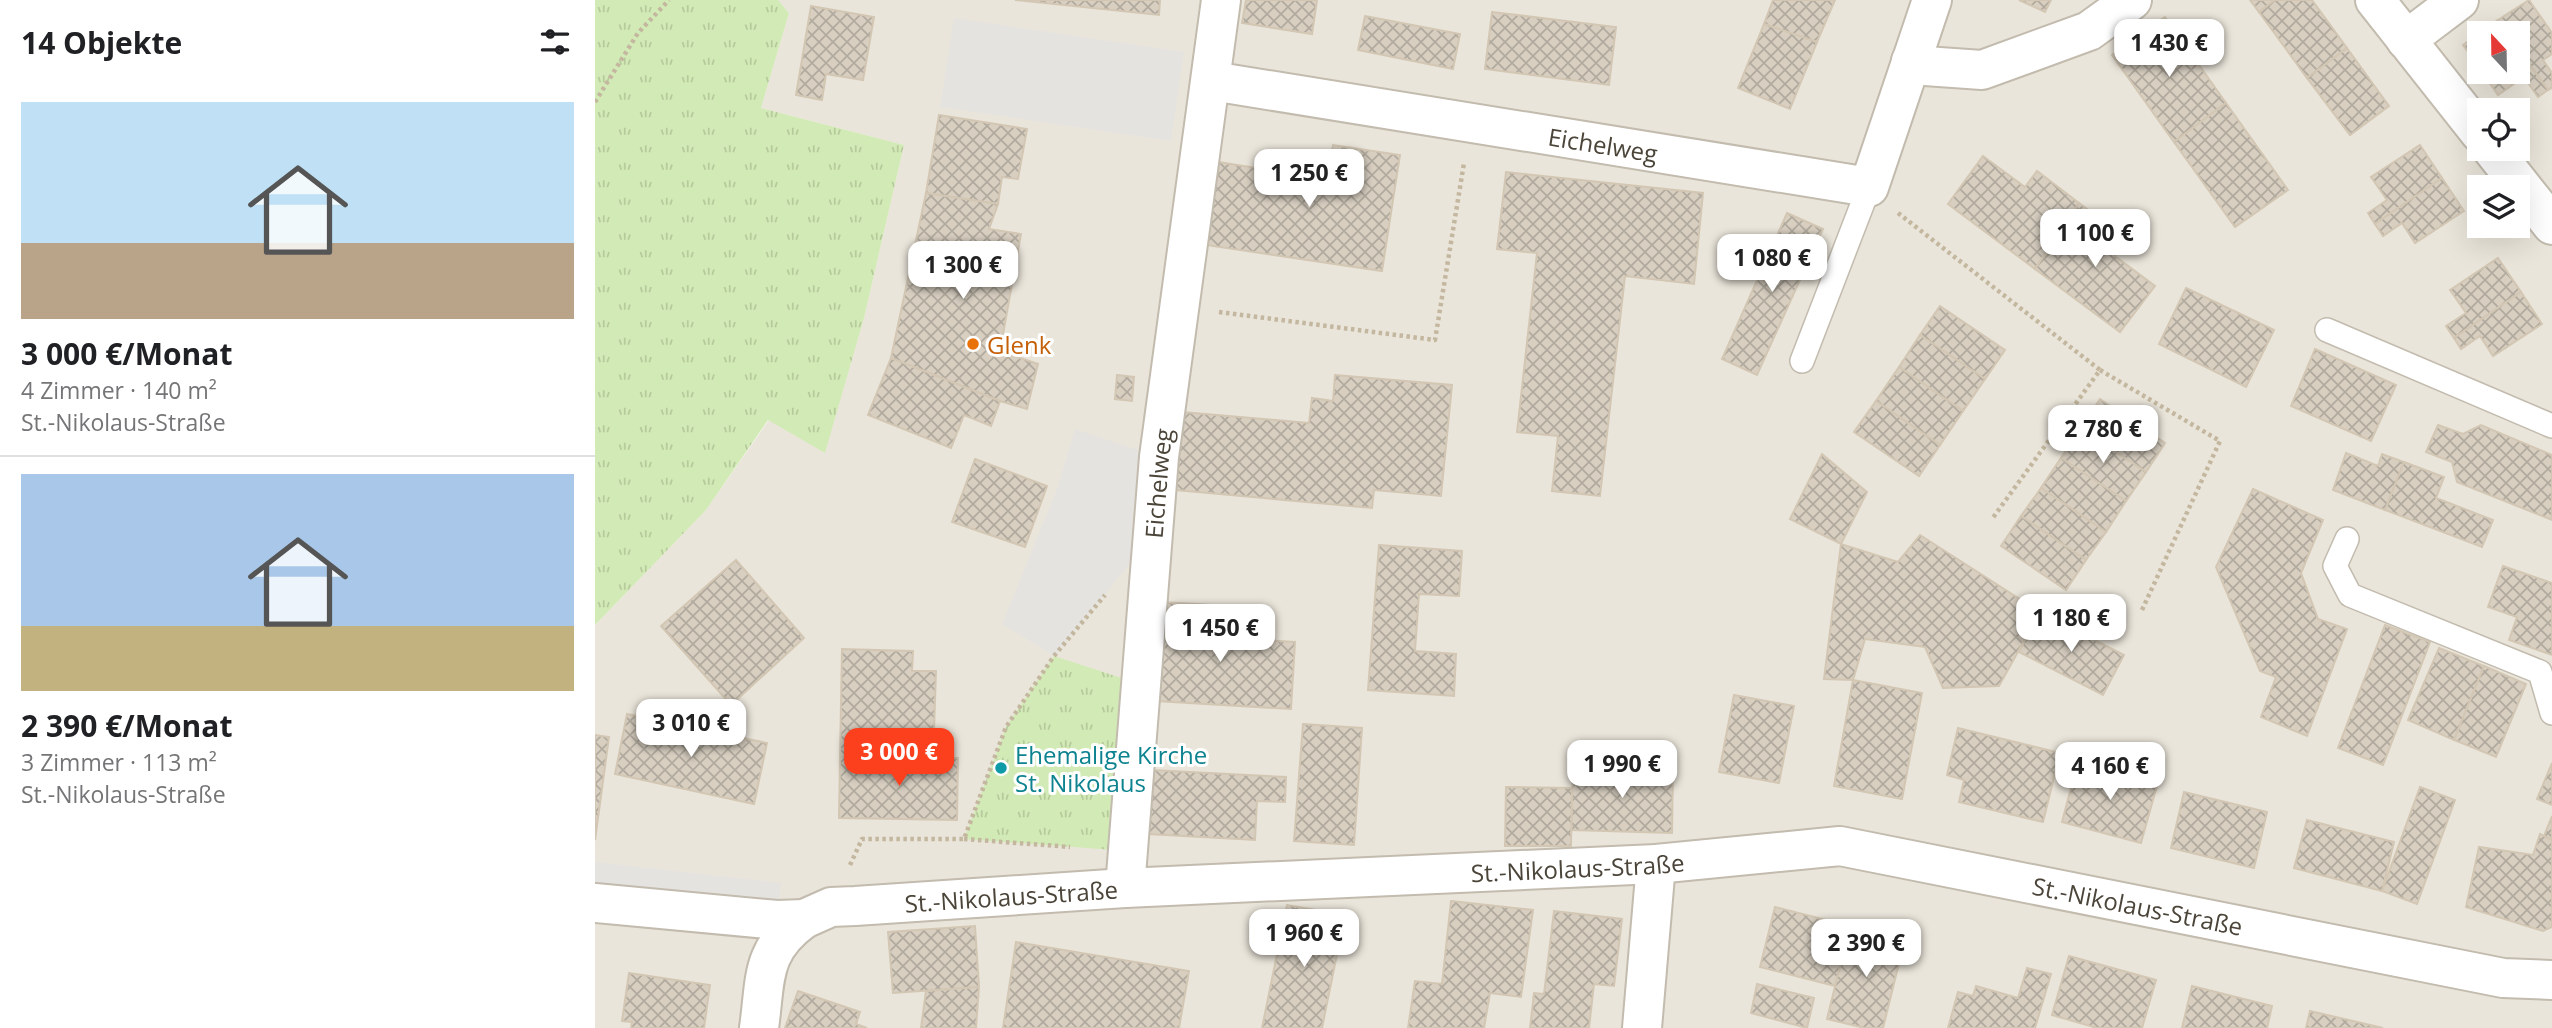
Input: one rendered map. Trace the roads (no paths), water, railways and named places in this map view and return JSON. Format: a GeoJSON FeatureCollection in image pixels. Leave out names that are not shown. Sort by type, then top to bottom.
{"type":"FeatureCollection","features":[{"type":"Feature","properties":{"kind":"street","name":"Eichelweg"},"geometry":{"type":"LineString","coordinates":[[1125,888],[1154,511],[1221,0]]}},
{"type":"Feature","properties":{"kind":"street"},"geometry":{"type":"LineString","coordinates":[[1869,187],[1931,0]]}},
{"type":"Feature","properties":{"kind":"street"},"geometry":{"type":"LineString","coordinates":[[1911,61],[1925,65],[1982,70],[2089,31],[2132,0]]}},
{"type":"Feature","properties":{"kind":"street"},"geometry":{"type":"LineString","coordinates":[[2375,0],[2467,117]]}},
{"type":"Feature","properties":{"kind":"street"},"geometry":{"type":"LineString","coordinates":[[2406,40],[2459,0]]}},
{"type":"Feature","properties":{"kind":"street","name":"Eichelweg"},"geometry":{"type":"LineString","coordinates":[[1212,80],[1869,187]]}},
{"type":"Feature","properties":{"kind":"street"},"geometry":{"type":"LineString","coordinates":[[2501,161],[2552,225]]}},
{"type":"Feature","properties":{"kind":"street","name":"St.-Nikolaus-Straße"},"geometry":{"type":"LineString","coordinates":[[595,903],[777,920],[818,913],[1125,888],[1656,864],[1840,846],[2503,978],[2552,980]]}},
{"type":"Feature","properties":{"kind":"street"},"geometry":{"type":"LineString","coordinates":[[1642,1028],[1656,864]]}},
{"type":"Feature","properties":{"kind":"street"},"geometry":{"type":"LineString","coordinates":[[759,1028],[767,967],[773,950],[781,938],[818,913]]}},
{"type":"Feature","properties":{"kind":"lane"},"geometry":{"type":"LineString","coordinates":[[1802,361],[1869,187]]}},
{"type":"Feature","properties":{"kind":"lane"},"geometry":{"type":"LineString","coordinates":[[2327,330],[2552,426]]}},
{"type":"Feature","properties":{"kind":"lane"},"geometry":{"type":"LineString","coordinates":[[2347,539],[2335,566],[2350,595],[2540,672],[2552,713]]}},
{"type":"Feature","properties":{"kind":"place","name":"Glenk"},"geometry":{"type":"Point","coordinates":[973,344]}},
{"type":"Feature","properties":{"kind":"place","name":"Ehemalige Kirche St. Nikolaus"},"geometry":{"type":"Point","coordinates":[1001,768]}}]}
